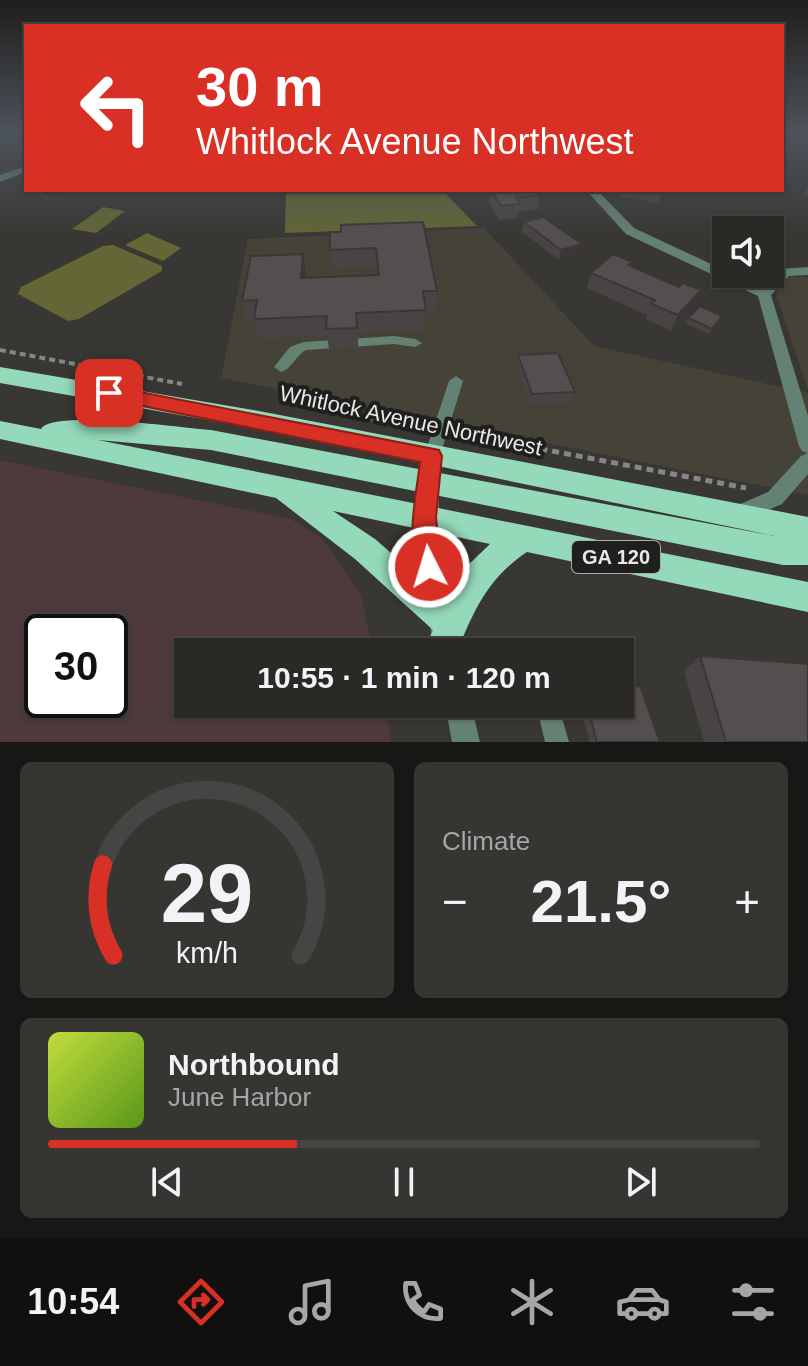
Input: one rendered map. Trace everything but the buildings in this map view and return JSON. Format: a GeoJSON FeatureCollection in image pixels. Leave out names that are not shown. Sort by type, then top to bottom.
{"type":"FeatureCollection","features":[{"type":"Feature","properties":{"kind":"highway","name":"Whitlock Avenue Northwest"},"geometry":{"type":"LineString","coordinates":[[0,375],[259,420],[430,469],[735,515],[808,530]]}},
{"type":"Feature","properties":{"kind":"highway"},"geometry":{"type":"LineString","coordinates":[[5,431],[83,430],[167,435],[430,469],[724,541],[808,551]]}},
{"type":"Feature","properties":{"kind":"highway","name":"GA 120"},"geometry":{"type":"LineString","coordinates":[[5,431],[808,597]]}},
{"type":"Feature","properties":{"kind":"highway"},"geometry":{"type":"LineString","coordinates":[[268,484],[338,527],[444,636],[476,576],[491,558],[524,538]]}},
{"type":"Feature","properties":{"kind":"street"},"geometry":{"type":"LineString","coordinates":[[0,179],[24,170]]}},
{"type":"Feature","properties":{"kind":"street"},"geometry":{"type":"LineString","coordinates":[[593,192],[630,231],[764,294],[804,416],[808,446]]}},
{"type":"Feature","properties":{"kind":"street"},"geometry":{"type":"LineString","coordinates":[[764,294],[785,272],[808,271]]}},
{"type":"Feature","properties":{"kind":"street"},"geometry":{"type":"LineString","coordinates":[[735,515],[775,498],[808,461]]}},
{"type":"Feature","properties":{"kind":"street"},"geometry":{"type":"LineString","coordinates":[[430,469],[425,517],[429,567],[444,636]]}},
{"type":"Feature","properties":{"kind":"street"},"geometry":{"type":"LineString","coordinates":[[461,718],[466,742]]}},
{"type":"Feature","properties":{"kind":"lane"},"geometry":{"type":"LineString","coordinates":[[281,367],[295,350],[304,346],[394,340],[415,343]]}},
{"type":"Feature","properties":{"kind":"lane"},"geometry":{"type":"LineString","coordinates":[[430,469],[456,381]]}},
{"type":"Feature","properties":{"kind":"lane"},"geometry":{"type":"LineString","coordinates":[[551,718],[557,742]]}},
{"type":"Feature","properties":{"kind":"path"},"geometry":{"type":"LineString","coordinates":[[471,431],[489,439],[718,484],[754,486]]}},
{"type":"Feature","properties":{"kind":"shaded area"},"geometry":{"type":"Polygon","coordinates":[[[484,228],[594,346],[808,393],[808,495],[221,378],[248,239],[484,228]]]}},
{"type":"Feature","properties":{"kind":"shaded area"},"geometry":{"type":"Polygon","coordinates":[[[788,277],[808,277],[808,390],[776,294],[784,288],[788,277]]]}},
{"type":"Feature","properties":{"kind":"shaded area"},"geometry":{"type":"Polygon","coordinates":[[[0,460],[291,519],[322,538],[361,594],[370,638],[174,638],[174,718],[387,718],[392,742],[0,742],[0,460]]]}},
{"type":"Feature","properties":{"kind":"green space"},"geometry":{"type":"Polygon","coordinates":[[[286,192],[444,192],[477,226],[285,233],[286,192]]]}},
{"type":"Feature","properties":{"kind":"green space"},"geometry":{"type":"Polygon","coordinates":[[[103,207],[125,211],[96,233],[72,229],[103,207]]]}},
{"type":"Feature","properties":{"kind":"green space"},"geometry":{"type":"Polygon","coordinates":[[[147,233],[181,248],[163,261],[125,245],[147,233]]]}},
{"type":"Feature","properties":{"kind":"green space"},"geometry":{"type":"Polygon","coordinates":[[[113,245],[162,266],[162,271],[79,319],[68,321],[18,294],[21,287],[103,246],[113,245]]]}},
{"type":"Feature","properties":{"kind":"route"},"geometry":{"type":"LineString","coordinates":[[109,393],[432,456],[425,517],[429,567]]}}]}
